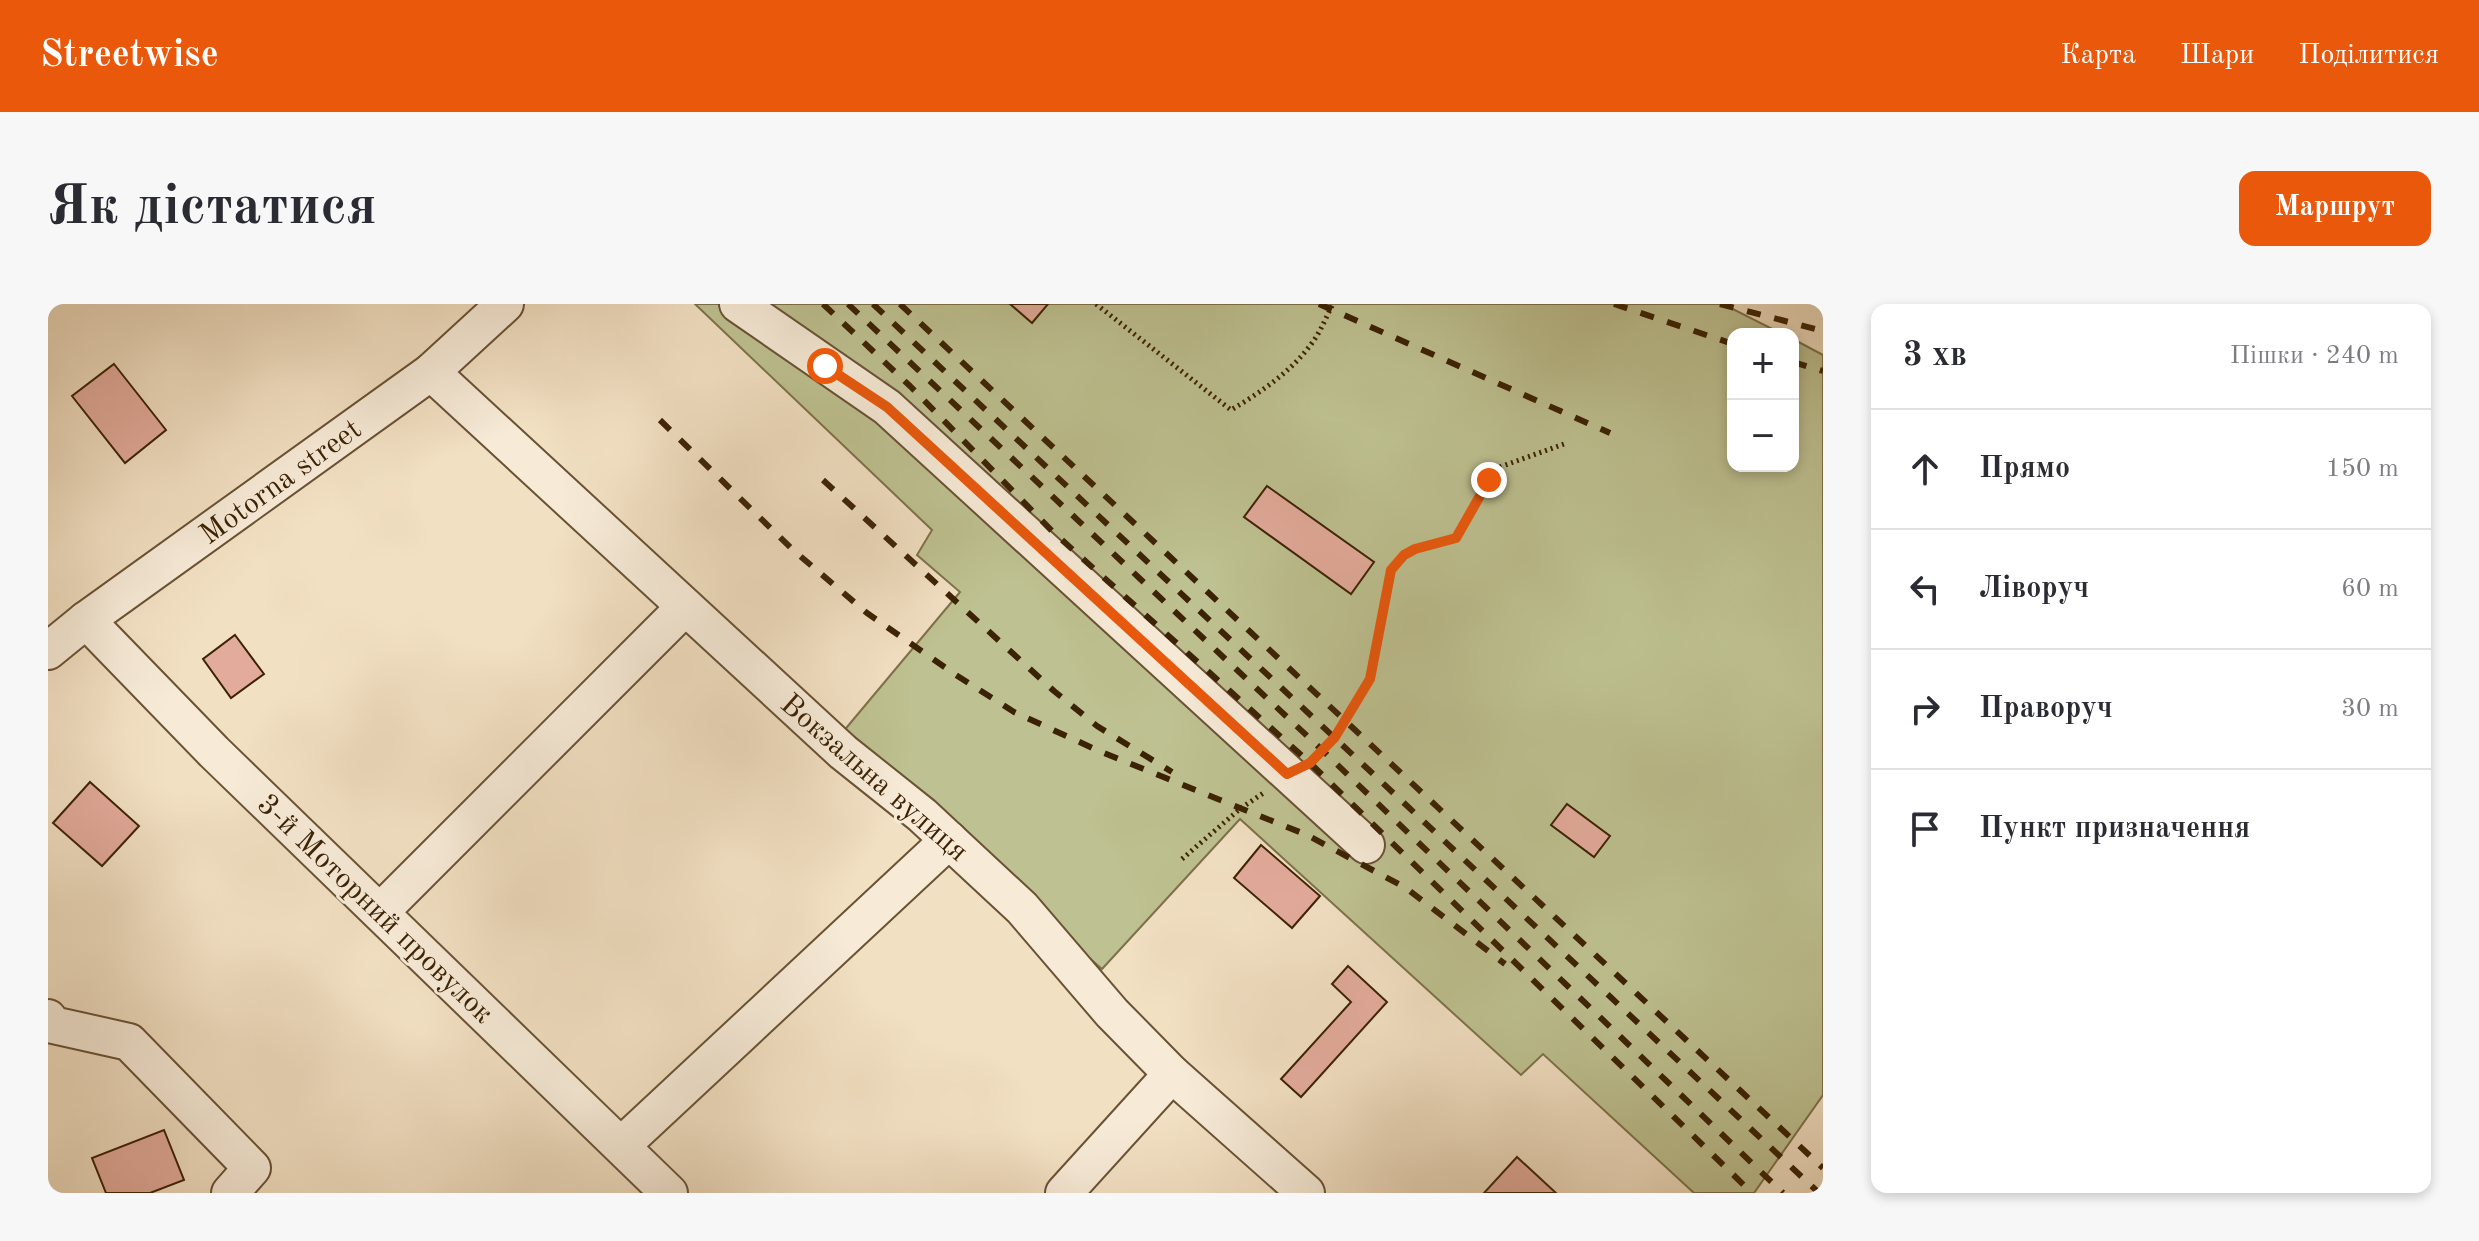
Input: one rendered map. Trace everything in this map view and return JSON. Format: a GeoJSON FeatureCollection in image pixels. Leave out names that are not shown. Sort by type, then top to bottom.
{"type":"FeatureCollection","features":[{"type":"Feature","properties":{"kind":"street","name":"Motorna street"},"geometry":{"type":"LineString","coordinates":[[48,651],[86,620],[431,372],[505,304]]}},
{"type":"Feature","properties":{"kind":"street"},"geometry":{"type":"LineString","coordinates":[[738,304],[887,407],[1366,845]]}},
{"type":"Feature","properties":{"kind":"street","name":"Вокзальна вулиця"},"geometry":{"type":"LineString","coordinates":[[431,372],[843,752],[922,815],[1022,908],[1112,1013],[1172,1074],[1306,1193]]}},
{"type":"Feature","properties":{"kind":"street"},"geometry":{"type":"LineString","coordinates":[[380,912],[685,607]]}},
{"type":"Feature","properties":{"kind":"street","name":"3-й Моторний провулок"},"geometry":{"type":"LineString","coordinates":[[86,620],[214,752],[669,1193]]}},
{"type":"Feature","properties":{"kind":"street"},"geometry":{"type":"LineString","coordinates":[[622,1145],[949,840]]}},
{"type":"Feature","properties":{"kind":"street"},"geometry":{"type":"LineString","coordinates":[[48,1018],[53,1025],[129,1042],[252,1168],[230,1193]]}},
{"type":"Feature","properties":{"kind":"street"},"geometry":{"type":"LineString","coordinates":[[1064,1193],[1172,1074]]}},
{"type":"Feature","properties":{"kind":"path"},"geometry":{"type":"LineString","coordinates":[[1096,304],[1231,410],[1265,389],[1298,360],[1314,341],[1333,304]]}},
{"type":"Feature","properties":{"kind":"path"},"geometry":{"type":"LineString","coordinates":[[1182,859],[1241,808],[1274,787],[1287,774],[1310,763],[1335,737],[1370,679],[1391,570],[1404,555],[1456,538],[1497,468],[1564,444]]}},
{"type":"Feature","properties":{"kind":"green space"},"geometry":{"type":"Polygon","coordinates":[[[695,304],[1723,304],[1770,328],[1727,328],[1727,472],[1799,472],[1799,342],[1823,355],[1823,1095],[1754,1193],[1694,1193],[1543,1054],[1521,1075],[1240,819],[1102,969],[837,739],[960,592],[917,555],[932,530],[695,304]]]}},
{"type":"Feature","properties":{"kind":"building"},"geometry":{"type":"Polygon","coordinates":[[[1010,304],[1048,304],[1032,323],[1010,304]]]}},
{"type":"Feature","properties":{"kind":"building"},"geometry":{"type":"Polygon","coordinates":[[[114,364],[166,430],[125,463],[72,396],[114,364]]]}},
{"type":"Feature","properties":{"kind":"building"},"geometry":{"type":"Polygon","coordinates":[[[1267,486],[1374,562],[1351,594],[1244,517],[1267,486]]]}},
{"type":"Feature","properties":{"kind":"building"},"geometry":{"type":"Polygon","coordinates":[[[235,635],[264,674],[231,698],[203,659],[235,635]]]}},
{"type":"Feature","properties":{"kind":"building"},"geometry":{"type":"Polygon","coordinates":[[[90,782],[139,826],[102,866],[53,823],[90,782]]]}},
{"type":"Feature","properties":{"kind":"building"},"geometry":{"type":"Polygon","coordinates":[[[1567,804],[1610,836],[1594,857],[1551,825],[1567,804]]]}},
{"type":"Feature","properties":{"kind":"building"},"geometry":{"type":"Polygon","coordinates":[[[1261,845],[1320,896],[1292,928],[1234,878],[1261,845]]]}},
{"type":"Feature","properties":{"kind":"building"},"geometry":{"type":"Polygon","coordinates":[[[1348,966],[1387,1002],[1301,1097],[1281,1079],[1351,1002],[1332,984],[1348,966]]]}},
{"type":"Feature","properties":{"kind":"building"},"geometry":{"type":"Polygon","coordinates":[[[164,1130],[184,1180],[150,1193],[106,1193],[92,1158],[164,1130]]]}},
{"type":"Feature","properties":{"kind":"building"},"geometry":{"type":"Polygon","coordinates":[[[1517,1157],[1556,1193],[1484,1193],[1517,1157]]]}},
{"type":"Feature","properties":{"kind":"railway"},"geometry":{"type":"LineString","coordinates":[[823,304],[910,386],[1052,531],[1310,763],[1751,1192]]}},
{"type":"Feature","properties":{"kind":"railway"},"geometry":{"type":"LineString","coordinates":[[848,304],[1321,749],[1783,1193]]}},
{"type":"Feature","properties":{"kind":"railway"},"geometry":{"type":"LineString","coordinates":[[873,304],[1819,1193]]}},
{"type":"Feature","properties":{"kind":"railway"},"geometry":{"type":"LineString","coordinates":[[900,304],[1823,1168]]}},
{"type":"Feature","properties":{"kind":"railway"},"geometry":{"type":"LineString","coordinates":[[1319,304],[1610,433]]}},
{"type":"Feature","properties":{"kind":"railway"},"geometry":{"type":"LineString","coordinates":[[1614,304],[1727,342]]}},
{"type":"Feature","properties":{"kind":"railway"},"geometry":{"type":"LineString","coordinates":[[1720,304],[1823,331]]}},
{"type":"Feature","properties":{"kind":"railway"},"geometry":{"type":"LineString","coordinates":[[1799,364],[1823,371]]}},
{"type":"Feature","properties":{"kind":"railway"},"geometry":{"type":"LineString","coordinates":[[660,420],[793,550],[867,613],[956,675],[1014,712],[1099,751],[1307,835],[1406,888],[1505,964]]}},
{"type":"Feature","properties":{"kind":"railway"},"geometry":{"type":"LineString","coordinates":[[823,480],[1054,691],[1097,726],[1172,772]]}},
{"type":"Feature","properties":{"kind":"route"},"geometry":{"type":"LineString","coordinates":[[825,366],[887,407],[1287,774],[1310,763],[1335,737],[1354,703],[1362,695],[1370,679],[1391,570],[1404,555],[1415,549],[1456,538],[1489,480]]}}]}
